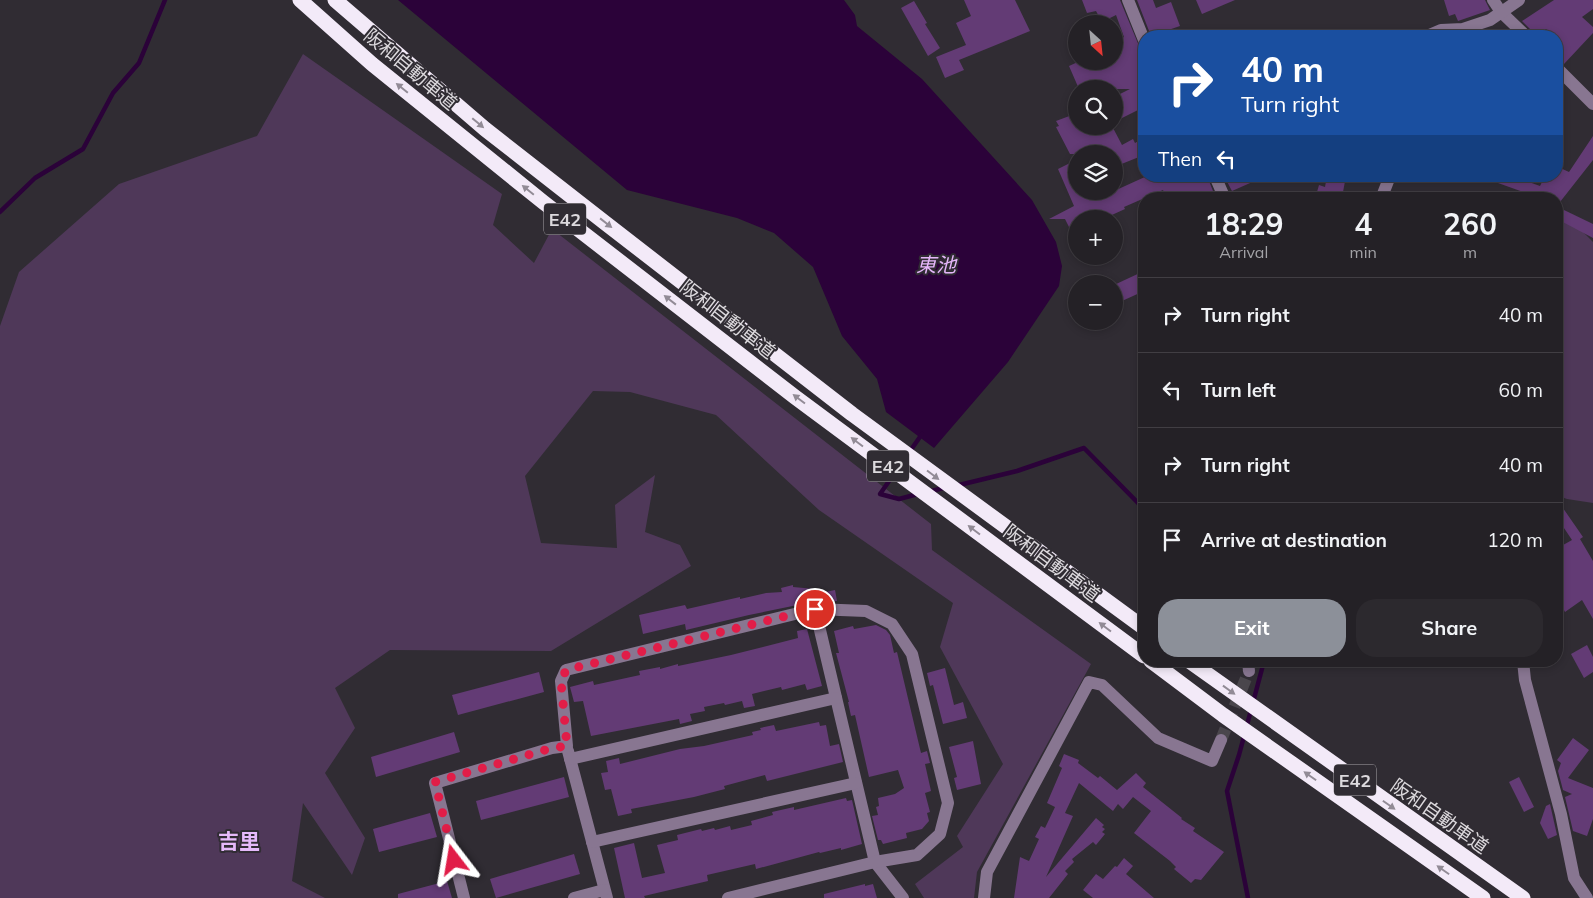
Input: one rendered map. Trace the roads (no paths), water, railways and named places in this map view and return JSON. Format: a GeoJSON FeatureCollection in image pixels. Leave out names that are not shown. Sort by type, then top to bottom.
{"type":"FeatureCollection","features":[{"type":"Feature","properties":{"kind":"highway","name":"阪和自動車道"},"geometry":{"type":"LineString","coordinates":[[300,0],[372,64],[536,196],[838,428],[1138,652]]}},
{"type":"Feature","properties":{"kind":"highway","name":"阪和自動車道"},"geometry":{"type":"LineString","coordinates":[[335,0],[486,129],[852,414],[1138,624]]}},
{"type":"Feature","properties":{"kind":"highway","name":"E42"},"geometry":{"type":"LineString","coordinates":[[1159,667],[1483,898]]}},
{"type":"Feature","properties":{"kind":"highway","name":"阪和自動車道"},"geometry":{"type":"LineString","coordinates":[[1197,667],[1522,898]]}},
{"type":"Feature","properties":{"kind":"street"},"geometry":{"type":"LineString","coordinates":[[1128,0],[1140,30]]}},
{"type":"Feature","properties":{"kind":"street"},"geometry":{"type":"LineString","coordinates":[[1493,0],[1520,30]]}},
{"type":"Feature","properties":{"kind":"street"},"geometry":{"type":"LineString","coordinates":[[1441,30],[1463,29],[1490,20],[1519,0]]}},
{"type":"Feature","properties":{"kind":"street"},"geometry":{"type":"LineString","coordinates":[[1563,74],[1593,104]]}},
{"type":"Feature","properties":{"kind":"street"},"geometry":{"type":"LineString","coordinates":[[815,609],[875,862],[903,898]]}},
{"type":"Feature","properties":{"kind":"street"},"geometry":{"type":"LineString","coordinates":[[574,898],[605,894],[567,746],[561,681],[566,670],[815,609],[866,611],[892,624],[912,654],[948,803],[940,834],[917,855],[875,862],[728,898]]}},
{"type":"Feature","properties":{"kind":"street"},"geometry":{"type":"LineString","coordinates":[[1524,667],[1561,814],[1574,878],[1587,898]]}},
{"type":"Feature","properties":{"kind":"street"},"geometry":{"type":"LineString","coordinates":[[984,898],[987,872],[1089,682],[1102,685],[1158,738],[1212,761],[1221,740]]}},
{"type":"Feature","properties":{"kind":"street"},"geometry":{"type":"LineString","coordinates":[[570,758],[836,698]]}},
{"type":"Feature","properties":{"kind":"street"},"geometry":{"type":"LineString","coordinates":[[464,898],[435,782],[552,748],[567,746]]}},
{"type":"Feature","properties":{"kind":"street"},"geometry":{"type":"LineString","coordinates":[[592,842],[856,783]]}},
{"type":"Feature","properties":{"kind":"water","name":"東池"},"geometry":{"type":"Polygon","coordinates":[[[398,0],[844,0],[855,15],[857,26],[922,79],[1032,200],[1056,242],[1062,266],[1059,286],[1008,362],[934,448],[886,412],[877,379],[842,336],[813,267],[774,233],[737,218],[627,190],[398,0]]]}},
{"type":"Feature","properties":{"kind":"waterway"},"geometry":{"type":"LineString","coordinates":[[0,212],[35,178],[83,149],[113,93],[139,63],[165,0]]}},
{"type":"Feature","properties":{"kind":"waterway"},"geometry":{"type":"LineString","coordinates":[[918,494],[899,499],[880,494],[922,434]]}},
{"type":"Feature","properties":{"kind":"waterway"},"geometry":{"type":"LineString","coordinates":[[955,486],[1017,471],[1084,448],[1138,503]]}},
{"type":"Feature","properties":{"kind":"waterway"},"geometry":{"type":"LineString","coordinates":[[928,492],[947,487]]}},
{"type":"Feature","properties":{"kind":"waterway"},"geometry":{"type":"LineString","coordinates":[[1248,898],[1227,791],[1239,755],[1262,667]]}},
{"type":"Feature","properties":{"kind":"tunnel"},"geometry":{"type":"LineString","coordinates":[[1221,740],[1249,671]]}},
{"type":"Feature","properties":{"kind":"district","name":"吉里"},"geometry":{"type":"Point","coordinates":[239,841]}}]}
